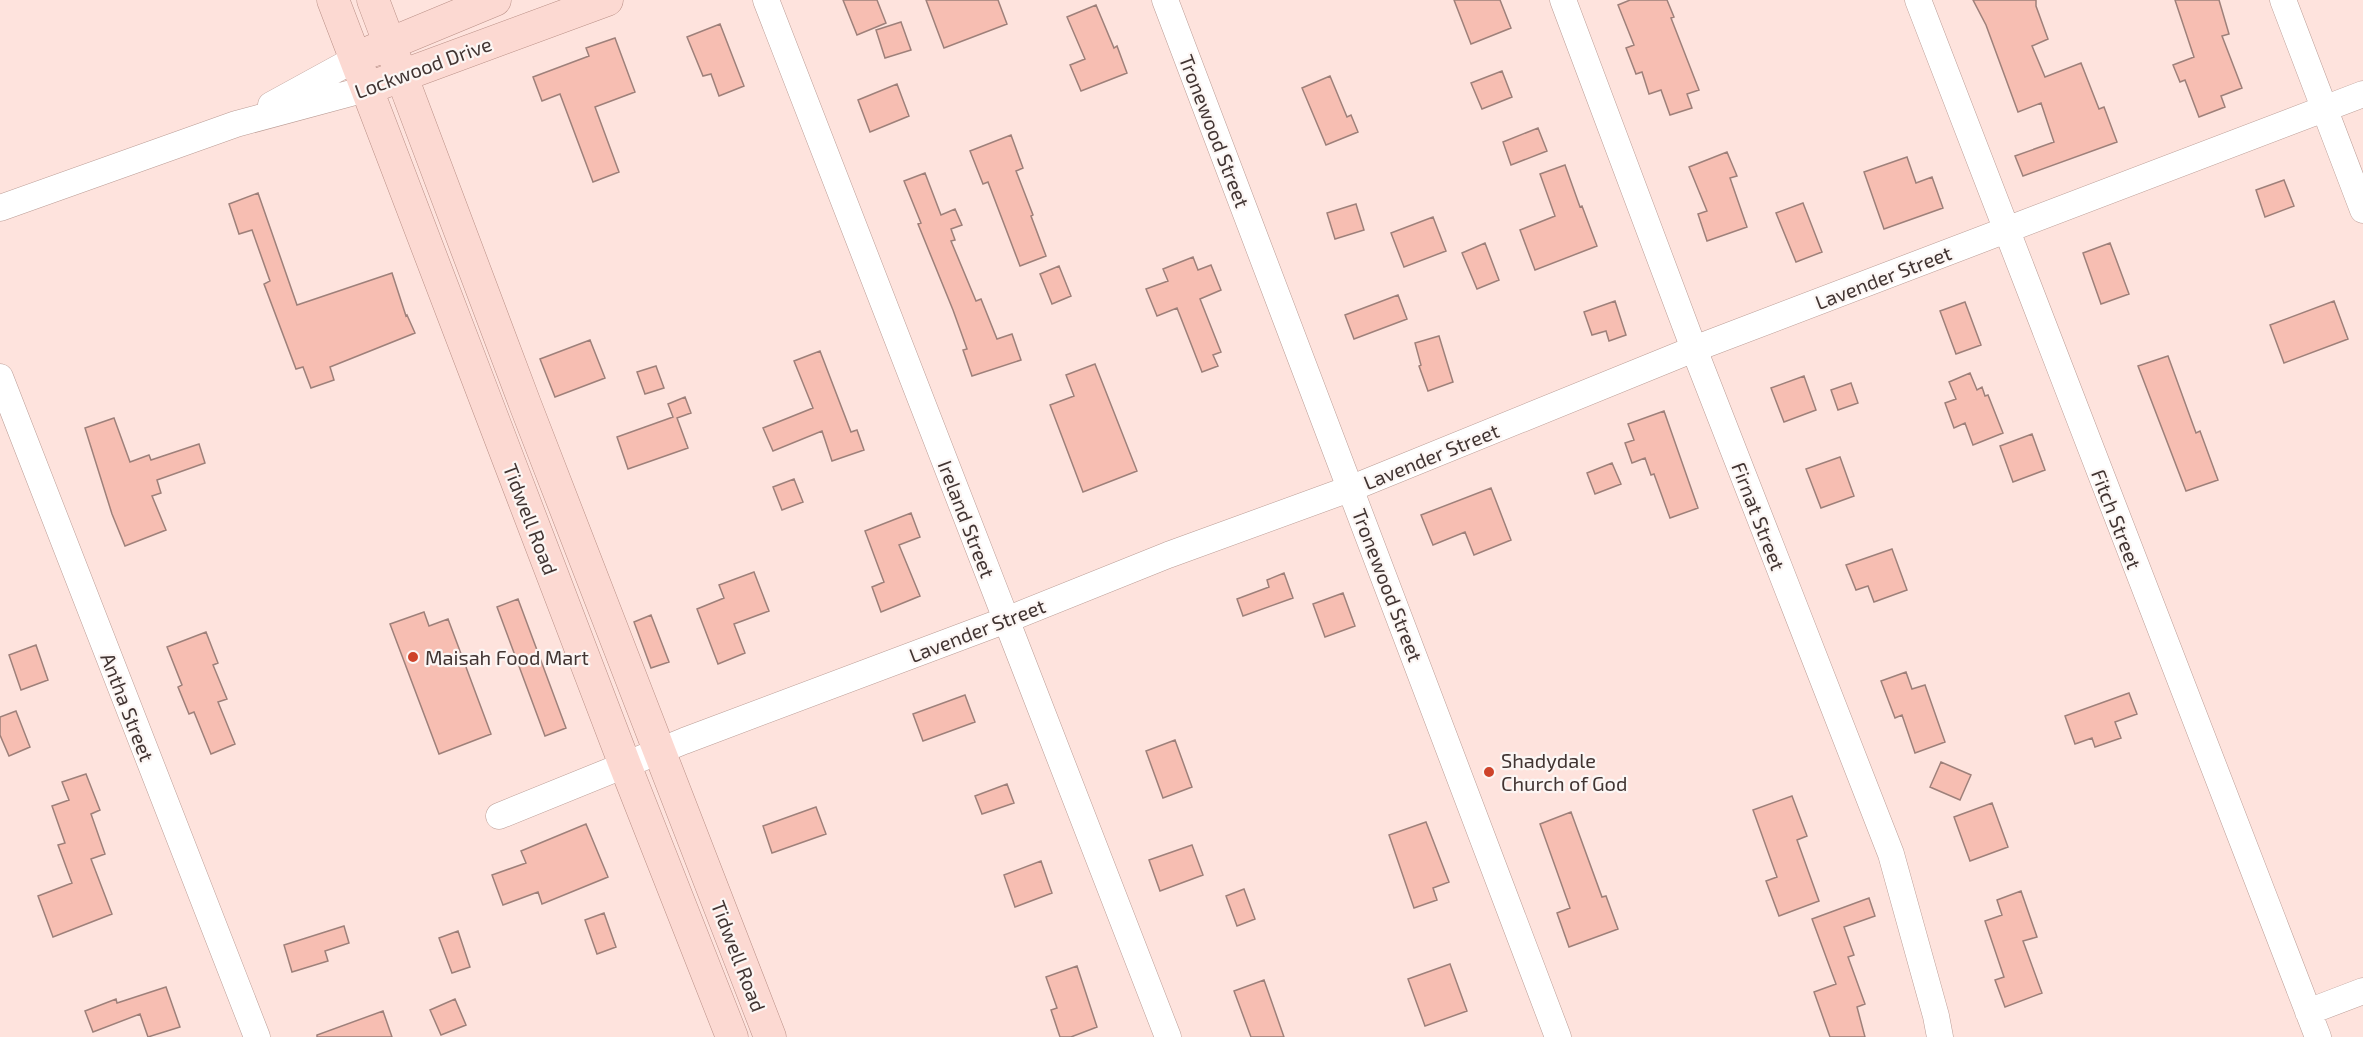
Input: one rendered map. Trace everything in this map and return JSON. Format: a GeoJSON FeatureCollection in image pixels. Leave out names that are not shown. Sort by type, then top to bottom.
{"type":"FeatureCollection","features":[{"type":"Feature","properties":{"kind":"main road","name":"Tidwell Road"},"geometry":{"type":"LineString","coordinates":[[333,0],[625,765],[732,1037]]}},
{"type":"Feature","properties":{"kind":"main road","name":"Tidwell Road"},"geometry":{"type":"LineString","coordinates":[[373,0],[525,404],[770,1037]]}},
{"type":"Feature","properties":{"kind":"main road","name":"Lockwood Drive"},"geometry":{"type":"LineString","coordinates":[[355,59],[495,0]]}},
{"type":"Feature","properties":{"kind":"main road","name":"Lockwood Drive"},"geometry":{"type":"LineString","coordinates":[[366,90],[607,0]]}},
{"type":"Feature","properties":{"kind":"main road"},"geometry":{"type":"LineString","coordinates":[[492,417],[525,404]]}},
{"type":"Feature","properties":{"kind":"main road"},"geometry":{"type":"LineString","coordinates":[[717,1000],[751,986]]}},
{"type":"Feature","properties":{"kind":"street","name":"Ireland Street"},"geometry":{"type":"LineString","coordinates":[[766,0],[1168,1037]]}},
{"type":"Feature","properties":{"kind":"street","name":"Tronewood Street"},"geometry":{"type":"LineString","coordinates":[[1165,0],[1352,488],[1558,1037]]}},
{"type":"Feature","properties":{"kind":"street","name":"Firnat Street"},"geometry":{"type":"LineString","coordinates":[[1563,0],[1694,349],[1891,854],[1940,1037]]}},
{"type":"Feature","properties":{"kind":"street","name":"Fitch Street"},"geometry":{"type":"LineString","coordinates":[[1917,0],[2318,1037]]}},
{"type":"Feature","properties":{"kind":"street"},"geometry":{"type":"LineString","coordinates":[[2283,0],[2363,210]]}},
{"type":"Feature","properties":{"kind":"street","name":"Lockwood Drive"},"geometry":{"type":"LineString","coordinates":[[236,124],[355,59]]}},
{"type":"Feature","properties":{"kind":"street","name":"Lockwood Drive"},"geometry":{"type":"LineString","coordinates":[[0,207],[236,124],[366,90]]}},
{"type":"Feature","properties":{"kind":"street","name":"Lavender Street"},"geometry":{"type":"LineString","coordinates":[[499,816],[660,750],[1006,620],[1168,555],[1352,488],[1694,349],[2363,94]]}},
{"type":"Feature","properties":{"kind":"street","name":"Antha Street"},"geometry":{"type":"LineString","coordinates":[[0,377],[257,1037]]}},
{"type":"Feature","properties":{"kind":"street"},"geometry":{"type":"LineString","coordinates":[[2308,1012],[2363,991]]}},
{"type":"Feature","properties":{"kind":"building"},"geometry":{"type":"Polygon","coordinates":[[[843,0],[877,0],[886,23],[857,35],[843,0]]]}},
{"type":"Feature","properties":{"kind":"building"},"geometry":{"type":"Polygon","coordinates":[[[926,0],[998,0],[1007,24],[944,48],[926,0]]]}},
{"type":"Feature","properties":{"kind":"building"},"geometry":{"type":"Polygon","coordinates":[[[1454,0],[1500,0],[1511,28],[1471,44],[1454,0]]]}},
{"type":"Feature","properties":{"kind":"building"},"geometry":{"type":"Polygon","coordinates":[[[1630,0],[1667,0],[1674,17],[1671,18],[1699,90],[1687,94],[1692,108],[1670,115],[1661,90],[1649,94],[1642,72],[1636,74],[1626,48],[1634,45],[1618,5],[1630,0]]]}},
{"type":"Feature","properties":{"kind":"building"},"geometry":{"type":"Polygon","coordinates":[[[1973,0],[2036,0],[2048,39],[2032,46],[2045,77],[2081,63],[2099,109],[2104,107],[2117,142],[2023,176],[2015,156],[2054,142],[2041,103],[2018,112],[1986,25],[1973,0]]]}},
{"type":"Feature","properties":{"kind":"building"},"geometry":{"type":"Polygon","coordinates":[[[2175,0],[2219,0],[2229,34],[2222,36],[2242,88],[2221,96],[2225,107],[2199,117],[2185,80],[2180,82],[2173,65],[2194,57],[2175,0]]]}},
{"type":"Feature","properties":{"kind":"building"},"geometry":{"type":"Polygon","coordinates":[[[1096,5],[1114,48],[1117,46],[1127,73],[1081,91],[1070,65],[1085,59],[1067,17],[1096,5]]]}},
{"type":"Feature","properties":{"kind":"building"},"geometry":{"type":"Polygon","coordinates":[[[901,22],[911,50],[885,58],[876,30],[901,22]]]}},
{"type":"Feature","properties":{"kind":"building"},"geometry":{"type":"Polygon","coordinates":[[[720,24],[744,86],[719,96],[711,74],[703,76],[687,37],[720,24]]]}},
{"type":"Feature","properties":{"kind":"building"},"geometry":{"type":"Polygon","coordinates":[[[615,38],[635,92],[595,107],[619,172],[593,182],[560,94],[542,101],[533,77],[589,56],[586,48],[615,38]]]}},
{"type":"Feature","properties":{"kind":"building"},"geometry":{"type":"Polygon","coordinates":[[[1502,71],[1512,97],[1482,109],[1471,83],[1502,71]]]}},
{"type":"Feature","properties":{"kind":"building"},"geometry":{"type":"Polygon","coordinates":[[[1330,76],[1347,117],[1351,115],[1358,132],[1326,145],[1302,88],[1330,76]]]}},
{"type":"Feature","properties":{"kind":"building"},"geometry":{"type":"Polygon","coordinates":[[[897,84],[909,116],[870,132],[858,100],[897,84]]]}},
{"type":"Feature","properties":{"kind":"building"},"geometry":{"type":"Polygon","coordinates":[[[1538,128],[1547,151],[1511,165],[1503,142],[1538,128]]]}},
{"type":"Feature","properties":{"kind":"building"},"geometry":{"type":"Polygon","coordinates":[[[1011,135],[1023,168],[1016,171],[1046,256],[1020,266],[988,182],[983,184],[970,151],[1011,135]]]}},
{"type":"Feature","properties":{"kind":"building"},"geometry":{"type":"Polygon","coordinates":[[[1727,152],[1737,176],[1730,178],[1747,227],[1707,241],[1698,214],[1707,211],[1689,167],[1727,152]]]}},
{"type":"Feature","properties":{"kind":"building"},"geometry":{"type":"Polygon","coordinates":[[[1907,157],[1916,183],[1932,177],[1943,208],[1884,229],[1864,172],[1907,157]]]}},
{"type":"Feature","properties":{"kind":"building"},"geometry":{"type":"Polygon","coordinates":[[[1565,165],[1597,246],[1535,270],[1520,230],[1555,216],[1540,174],[1565,165]]]}},
{"type":"Feature","properties":{"kind":"building"},"geometry":{"type":"Polygon","coordinates":[[[925,173],[941,215],[955,209],[962,225],[951,229],[955,240],[951,241],[976,301],[981,299],[997,339],[1012,334],[1021,360],[972,376],[963,350],[967,349],[918,224],[921,223],[904,181],[925,173]]]}},
{"type":"Feature","properties":{"kind":"building"},"geometry":{"type":"Polygon","coordinates":[[[2284,180],[2294,206],[2265,217],[2256,190],[2284,180]]]}},
{"type":"Feature","properties":{"kind":"building"},"geometry":{"type":"Polygon","coordinates":[[[258,193],[297,305],[392,273],[406,316],[415,333],[330,367],[334,380],[311,388],[303,367],[296,369],[264,284],[270,281],[252,230],[239,234],[229,204],[258,193]]]}},
{"type":"Feature","properties":{"kind":"building"},"geometry":{"type":"Polygon","coordinates":[[[1803,203],[1822,252],[1796,262],[1776,213],[1803,203]]]}},
{"type":"Feature","properties":{"kind":"building"},"geometry":{"type":"Polygon","coordinates":[[[1356,204],[1364,230],[1335,239],[1327,213],[1356,204]]]}},
{"type":"Feature","properties":{"kind":"building"},"geometry":{"type":"Polygon","coordinates":[[[1433,217],[1446,251],[1404,267],[1391,233],[1433,217]]]}},
{"type":"Feature","properties":{"kind":"building"},"geometry":{"type":"Polygon","coordinates":[[[1485,243],[1499,280],[1477,289],[1462,253],[1485,243]]]}},
{"type":"Feature","properties":{"kind":"building"},"geometry":{"type":"Polygon","coordinates":[[[2110,243],[2129,294],[2101,304],[2083,253],[2110,243]]]}},
{"type":"Feature","properties":{"kind":"building"},"geometry":{"type":"Polygon","coordinates":[[[1193,257],[1198,270],[1211,265],[1221,290],[1200,299],[1221,352],[1213,355],[1218,366],[1202,372],[1177,308],[1157,316],[1146,289],[1168,281],[1163,269],[1193,257]]]}},
{"type":"Feature","properties":{"kind":"building"},"geometry":{"type":"Polygon","coordinates":[[[1059,266],[1071,296],[1052,304],[1040,274],[1059,266]]]}},
{"type":"Feature","properties":{"kind":"building"},"geometry":{"type":"Polygon","coordinates":[[[1398,295],[1407,319],[1354,339],[1345,315],[1398,295]]]}},
{"type":"Feature","properties":{"kind":"building"},"geometry":{"type":"Polygon","coordinates":[[[1615,301],[1626,335],[1609,341],[1606,331],[1592,335],[1584,312],[1615,301]]]}},
{"type":"Feature","properties":{"kind":"building"},"geometry":{"type":"Polygon","coordinates":[[[2334,301],[2348,339],[2284,363],[2270,325],[2334,301]]]}},
{"type":"Feature","properties":{"kind":"building"},"geometry":{"type":"Polygon","coordinates":[[[1965,302],[1981,345],[1956,354],[1940,311],[1965,302]]]}},
{"type":"Feature","properties":{"kind":"building"},"geometry":{"type":"Polygon","coordinates":[[[1439,336],[1453,382],[1428,391],[1419,366],[1421,365],[1415,343],[1439,336]]]}},
{"type":"Feature","properties":{"kind":"building"},"geometry":{"type":"Polygon","coordinates":[[[590,340],[605,378],[555,397],[540,359],[590,340]]]}},
{"type":"Feature","properties":{"kind":"building"},"geometry":{"type":"Polygon","coordinates":[[[820,351],[851,432],[857,430],[864,450],[832,461],[822,431],[773,451],[763,428],[813,408],[794,361],[820,351]]]}},
{"type":"Feature","properties":{"kind":"building"},"geometry":{"type":"Polygon","coordinates":[[[2168,356],[2196,433],[2200,431],[2218,480],[2186,491],[2138,366],[2168,356]]]}},
{"type":"Feature","properties":{"kind":"building"},"geometry":{"type":"Polygon","coordinates":[[[1095,364],[1137,471],[1083,492],[1050,405],[1074,396],[1066,375],[1095,364]]]}},
{"type":"Feature","properties":{"kind":"building"},"geometry":{"type":"Polygon","coordinates":[[[656,366],[664,388],[645,394],[637,372],[656,366]]]}},
{"type":"Feature","properties":{"kind":"building"},"geometry":{"type":"Polygon","coordinates":[[[1970,373],[1977,390],[1982,387],[1985,396],[1988,395],[2003,433],[1973,445],[1965,423],[1954,428],[1945,403],[1956,399],[1949,382],[1970,373]]]}},
{"type":"Feature","properties":{"kind":"building"},"geometry":{"type":"Polygon","coordinates":[[[1804,376],[1816,410],[1784,422],[1771,388],[1804,376]]]}},
{"type":"Feature","properties":{"kind":"building"},"geometry":{"type":"Polygon","coordinates":[[[1851,383],[1858,403],[1838,410],[1831,390],[1851,383]]]}},
{"type":"Feature","properties":{"kind":"building"},"geometry":{"type":"Polygon","coordinates":[[[685,397],[691,413],[677,418],[688,448],[628,469],[617,437],[673,417],[668,404],[685,397]]]}},
{"type":"Feature","properties":{"kind":"building"},"geometry":{"type":"Polygon","coordinates":[[[1664,411],[1698,508],[1670,518],[1654,474],[1651,475],[1645,458],[1632,463],[1625,443],[1634,440],[1628,424],[1664,411]]]}},
{"type":"Feature","properties":{"kind":"building"},"geometry":{"type":"Polygon","coordinates":[[[114,418],[130,462],[149,455],[151,460],[199,444],[205,463],[157,480],[161,493],[152,496],[166,530],[125,546],[112,514],[85,428],[114,418]]]}},
{"type":"Feature","properties":{"kind":"building"},"geometry":{"type":"Polygon","coordinates":[[[2032,434],[2045,470],[2013,482],[2000,446],[2032,434]]]}},
{"type":"Feature","properties":{"kind":"building"},"geometry":{"type":"Polygon","coordinates":[[[1840,457],[1854,496],[1821,508],[1806,469],[1840,457]]]}},
{"type":"Feature","properties":{"kind":"building"},"geometry":{"type":"Polygon","coordinates":[[[1612,463],[1621,484],[1595,494],[1587,473],[1612,463]]]}},
{"type":"Feature","properties":{"kind":"building"},"geometry":{"type":"Polygon","coordinates":[[[794,479],[803,502],[782,510],[773,487],[794,479]]]}},
{"type":"Feature","properties":{"kind":"building"},"geometry":{"type":"Polygon","coordinates":[[[1491,488],[1511,540],[1474,555],[1465,532],[1433,545],[1421,515],[1491,488]]]}},
{"type":"Feature","properties":{"kind":"building"},"geometry":{"type":"Polygon","coordinates":[[[911,513],[920,537],[899,545],[920,596],[881,612],[872,587],[884,582],[865,531],[911,513]]]}},
{"type":"Feature","properties":{"kind":"building"},"geometry":{"type":"Polygon","coordinates":[[[1892,549],[1907,590],[1874,602],[1868,586],[1856,590],[1846,565],[1892,549]]]}},
{"type":"Feature","properties":{"kind":"building"},"geometry":{"type":"Polygon","coordinates":[[[754,572],[769,611],[734,624],[745,653],[718,664],[697,609],[724,598],[719,585],[754,572]]]}},
{"type":"Feature","properties":{"kind":"building"},"geometry":{"type":"Polygon","coordinates":[[[1284,573],[1293,598],[1243,616],[1237,599],[1269,587],[1267,580],[1284,573]]]}},
{"type":"Feature","properties":{"kind":"building"},"geometry":{"type":"Polygon","coordinates":[[[1343,593],[1355,626],[1325,637],[1313,604],[1343,593]]]}},
{"type":"Feature","properties":{"kind":"building"},"geometry":{"type":"Polygon","coordinates":[[[518,599],[566,728],[545,736],[497,607],[518,599]]]}},
{"type":"Feature","properties":{"kind":"building"},"geometry":{"type":"Polygon","coordinates":[[[424,612],[429,626],[448,619],[491,734],[439,754],[390,624],[424,612]]]}},
{"type":"Feature","properties":{"kind":"building"},"geometry":{"type":"Polygon","coordinates":[[[651,615],[669,662],[651,668],[634,622],[651,615]]]}},
{"type":"Feature","properties":{"kind":"building"},"geometry":{"type":"Polygon","coordinates":[[[206,632],[218,663],[213,665],[227,699],[218,702],[235,744],[211,754],[194,712],[189,714],[178,687],[182,685],[167,647],[206,632]]]}},
{"type":"Feature","properties":{"kind":"building"},"geometry":{"type":"Polygon","coordinates":[[[36,645],[48,680],[21,690],[9,655],[36,645]]]}},
{"type":"Feature","properties":{"kind":"building"},"geometry":{"type":"Polygon","coordinates":[[[1906,672],[1912,689],[1925,685],[1945,742],[1915,753],[1902,715],[1895,718],[1881,681],[1906,672]]]}},
{"type":"Feature","properties":{"kind":"building"},"geometry":{"type":"Polygon","coordinates":[[[2129,693],[2137,714],[2115,722],[2121,738],[2095,747],[2092,738],[2075,744],[2065,716],[2129,693]]]}},
{"type":"Feature","properties":{"kind":"building"},"geometry":{"type":"Polygon","coordinates":[[[965,695],[975,722],[923,741],[913,714],[965,695]]]}},
{"type":"Feature","properties":{"kind":"building"},"geometry":{"type":"Polygon","coordinates":[[[16,711],[30,747],[9,756],[0,735],[0,717],[16,711]]]}},
{"type":"Feature","properties":{"kind":"building"},"geometry":{"type":"Polygon","coordinates":[[[1175,740],[1192,787],[1163,798],[1146,751],[1175,740]]]}},
{"type":"Feature","properties":{"kind":"building"},"geometry":{"type":"Polygon","coordinates":[[[1941,762],[1971,775],[1960,800],[1930,787],[1941,762]]]}},
{"type":"Feature","properties":{"kind":"building"},"geometry":{"type":"Polygon","coordinates":[[[86,774],[100,810],[91,814],[105,854],[91,859],[112,914],[53,937],[38,896],[72,883],[58,845],[65,843],[52,806],[69,800],[62,782],[86,774]]]}},
{"type":"Feature","properties":{"kind":"building"},"geometry":{"type":"Polygon","coordinates":[[[1007,784],[1014,803],[982,814],[975,796],[1007,784]]]}},
{"type":"Feature","properties":{"kind":"building"},"geometry":{"type":"Polygon","coordinates":[[[1792,796],[1807,836],[1797,840],[1819,901],[1779,916],[1766,881],[1777,877],[1753,810],[1792,796]]]}},
{"type":"Feature","properties":{"kind":"building"},"geometry":{"type":"Polygon","coordinates":[[[1992,803],[2008,847],[1970,861],[1954,817],[1992,803]]]}},
{"type":"Feature","properties":{"kind":"building"},"geometry":{"type":"Polygon","coordinates":[[[816,807],[826,834],[772,853],[763,826],[816,807]]]}},
{"type":"Feature","properties":{"kind":"building"},"geometry":{"type":"Polygon","coordinates":[[[1571,812],[1602,897],[1606,896],[1618,929],[1569,947],[1557,913],[1570,908],[1540,824],[1571,812]]]}},
{"type":"Feature","properties":{"kind":"building"},"geometry":{"type":"Polygon","coordinates":[[[1426,822],[1449,882],[1433,888],[1437,900],[1414,908],[1389,835],[1426,822]]]}},
{"type":"Feature","properties":{"kind":"building"},"geometry":{"type":"Polygon","coordinates":[[[586,824],[608,877],[542,904],[538,892],[503,905],[492,875],[526,863],[521,851],[586,824]]]}},
{"type":"Feature","properties":{"kind":"building"},"geometry":{"type":"Polygon","coordinates":[[[1192,845],[1203,875],[1160,891],[1149,860],[1192,845]]]}},
{"type":"Feature","properties":{"kind":"building"},"geometry":{"type":"Polygon","coordinates":[[[1041,861],[1052,893],[1015,907],[1004,875],[1041,861]]]}},
{"type":"Feature","properties":{"kind":"building"},"geometry":{"type":"Polygon","coordinates":[[[1244,889],[1255,919],[1237,926],[1226,896],[1244,889]]]}},
{"type":"Feature","properties":{"kind":"building"},"geometry":{"type":"Polygon","coordinates":[[[2021,891],[2037,937],[2023,941],[2042,993],[2005,1007],[1995,980],[2004,977],[1985,921],[2002,915],[1997,900],[2021,891]]]}},
{"type":"Feature","properties":{"kind":"building"},"geometry":{"type":"Polygon","coordinates":[[[1869,898],[1875,916],[1844,927],[1854,955],[1848,957],[1865,1004],[1857,1007],[1865,1037],[1830,1037],[1814,992],[1836,984],[1812,919],[1869,898]]]}},
{"type":"Feature","properties":{"kind":"building"},"geometry":{"type":"Polygon","coordinates":[[[604,913],[616,947],[597,954],[585,920],[604,913]]]}},
{"type":"Feature","properties":{"kind":"building"},"geometry":{"type":"Polygon","coordinates":[[[344,926],[349,943],[325,951],[328,961],[292,972],[284,945],[344,926]]]}},
{"type":"Feature","properties":{"kind":"building"},"geometry":{"type":"Polygon","coordinates":[[[458,931],[470,967],[452,973],[439,938],[458,931]]]}},
{"type":"Feature","properties":{"kind":"building"},"geometry":{"type":"Polygon","coordinates":[[[1450,964],[1467,1011],[1425,1026],[1408,979],[1450,964]]]}},
{"type":"Feature","properties":{"kind":"building"},"geometry":{"type":"Polygon","coordinates":[[[1077,966],[1097,1027],[1071,1037],[1060,1037],[1051,1010],[1057,1008],[1046,977],[1077,966]]]}},
{"type":"Feature","properties":{"kind":"building"},"geometry":{"type":"Polygon","coordinates":[[[1264,980],[1284,1037],[1251,1037],[1234,991],[1264,980]]]}},
{"type":"Feature","properties":{"kind":"building"},"geometry":{"type":"Polygon","coordinates":[[[166,987],[180,1027],[148,1037],[140,1014],[93,1032],[85,1011],[116,999],[117,1003],[166,987]]]}},
{"type":"Feature","properties":{"kind":"building"},"geometry":{"type":"Polygon","coordinates":[[[455,999],[466,1025],[441,1035],[430,1010],[455,999]]]}},
{"type":"Feature","properties":{"kind":"building"},"geometry":{"type":"Polygon","coordinates":[[[383,1011],[392,1037],[317,1037],[317,1035],[383,1011]]]}},
{"type":"Feature","properties":{"kind":"place","name":"Maisah Food Mart"},"geometry":{"type":"Point","coordinates":[413,657]}},
{"type":"Feature","properties":{"kind":"place","name":"Shadydale Church of God"},"geometry":{"type":"Point","coordinates":[1489,772]}}]}
